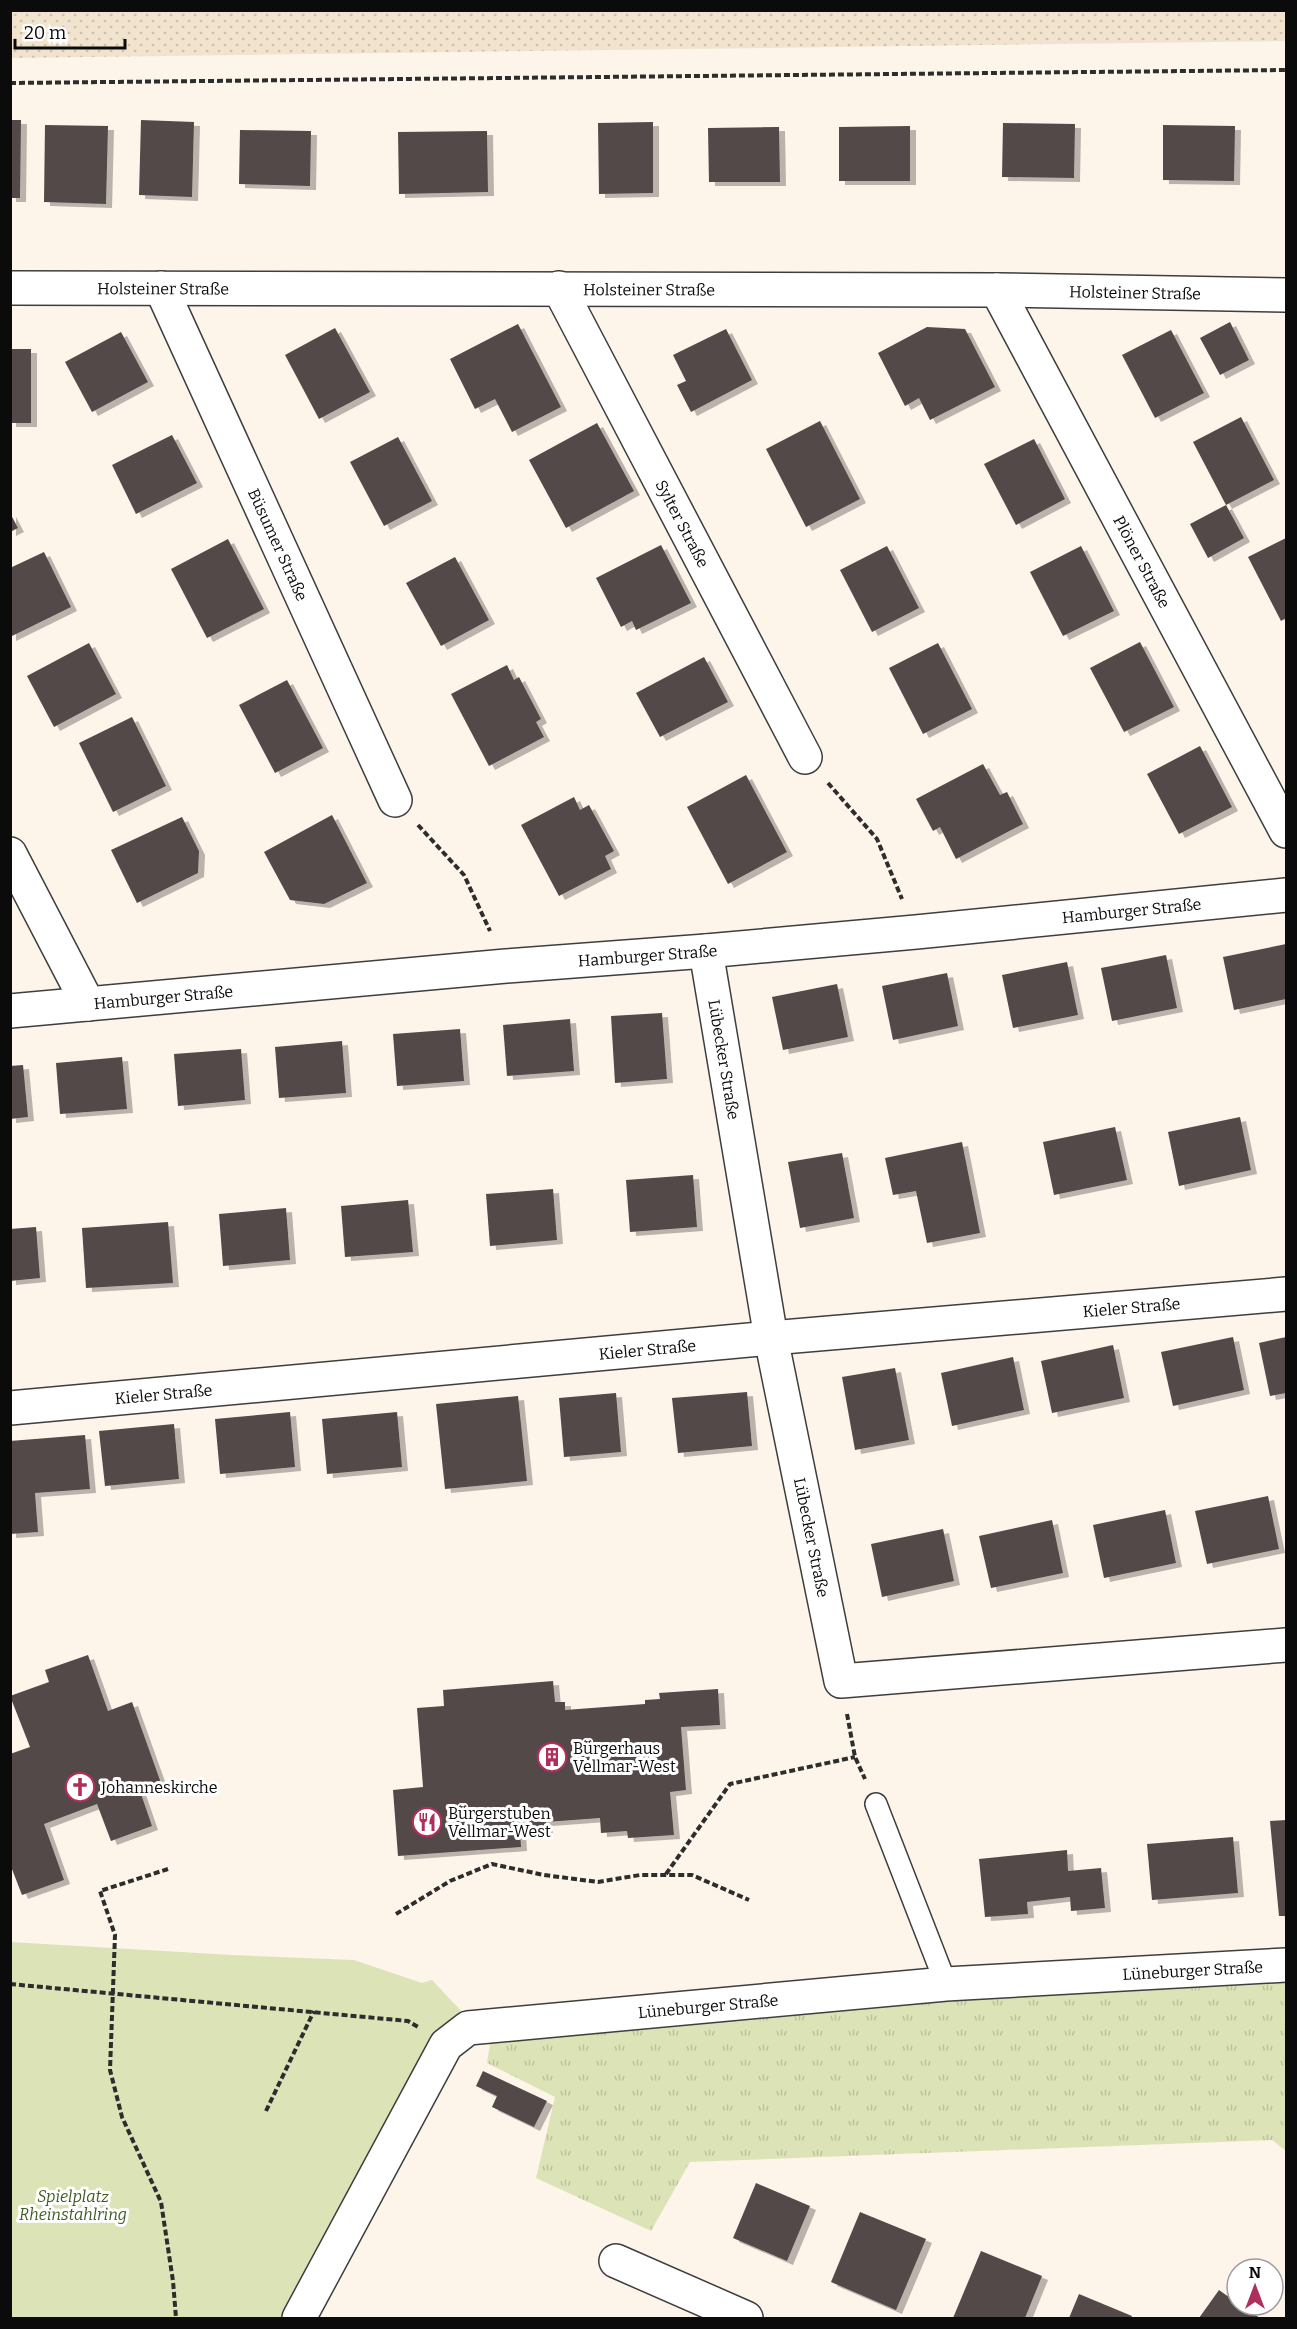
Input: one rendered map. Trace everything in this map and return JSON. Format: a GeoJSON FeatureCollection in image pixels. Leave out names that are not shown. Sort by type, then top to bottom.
{"type":"FeatureCollection","features":[{"type":"Feature","properties":{"kind":"street","name":"Holsteiner Straße"},"geometry":{"type":"LineString","coordinates":[[10,288],[997,290],[1287,295]]}},
{"type":"Feature","properties":{"kind":"street","name":"Büsumer Straße"},"geometry":{"type":"LineString","coordinates":[[161,288],[395,800]]}},
{"type":"Feature","properties":{"kind":"street","name":"Sylter Straße"},"geometry":{"type":"LineString","coordinates":[[559,288],[805,757]]}},
{"type":"Feature","properties":{"kind":"street","name":"Plöner Straße"},"geometry":{"type":"LineString","coordinates":[[997,290],[1287,831]]}},
{"type":"Feature","properties":{"kind":"street"},"geometry":{"type":"LineString","coordinates":[[10,854],[88,1004]]}},
{"type":"Feature","properties":{"kind":"street","name":"Hamburger Straße"},"geometry":{"type":"LineString","coordinates":[[10,1011],[916,932],[1287,895]]}},
{"type":"Feature","properties":{"kind":"street","name":"Lübecker Straße"},"geometry":{"type":"LineString","coordinates":[[706,951],[771,1338],[840,1681]]}},
{"type":"Feature","properties":{"kind":"street","name":"Kieler Straße"},"geometry":{"type":"LineString","coordinates":[[10,1408],[771,1338],[1287,1294]]}},
{"type":"Feature","properties":{"kind":"street"},"geometry":{"type":"LineString","coordinates":[[840,1681],[1287,1645]]}},
{"type":"Feature","properties":{"kind":"street","name":"Lüneburger Straße"},"geometry":{"type":"LineString","coordinates":[[299,2319],[446,2045],[468,2028],[946,1984],[1287,1965]]}},
{"type":"Feature","properties":{"kind":"street"},"geometry":{"type":"LineString","coordinates":[[616,2261],[746,2319]]}},
{"type":"Feature","properties":{"kind":"lane"},"geometry":{"type":"LineString","coordinates":[[876,1804],[946,1984]]}},
{"type":"Feature","properties":{"kind":"path"},"geometry":{"type":"LineString","coordinates":[[10,83],[1287,70]]}},
{"type":"Feature","properties":{"kind":"path"},"geometry":{"type":"LineString","coordinates":[[805,757],[877,839],[916,932]]}},
{"type":"Feature","properties":{"kind":"path"},"geometry":{"type":"LineString","coordinates":[[395,800],[464,875],[506,966]]}},
{"type":"Feature","properties":{"kind":"path"},"geometry":{"type":"LineString","coordinates":[[840,1681],[855,1757],[876,1804]]}},
{"type":"Feature","properties":{"kind":"path"},"geometry":{"type":"LineString","coordinates":[[666,1875],[730,1784],[855,1757]]}},
{"type":"Feature","properties":{"kind":"path"},"geometry":{"type":"LineString","coordinates":[[396,1914],[450,1881],[492,1864],[544,1875],[598,1882],[640,1875],[692,1875],[749,1900]]}},
{"type":"Feature","properties":{"kind":"path"},"geometry":{"type":"LineString","coordinates":[[168,1869],[100,1891],[115,1935],[110,2070],[123,2117],[161,2202],[173,2281],[176,2319]]}},
{"type":"Feature","properties":{"kind":"path"},"geometry":{"type":"LineString","coordinates":[[10,1984],[408,2021],[446,2045]]}},
{"type":"Feature","properties":{"kind":"path"},"geometry":{"type":"LineString","coordinates":[[266,2111],[314,2011]]}},
{"type":"Feature","properties":{"kind":"shaded area"},"geometry":{"type":"Polygon","coordinates":[[[11,10],[1286,10],[1286,41],[10,58],[11,10]]]}},
{"type":"Feature","properties":{"kind":"green space","name":"Spielplatz Rheinstahlring"},"geometry":{"type":"Polygon","coordinates":[[[10,1942],[354,1960],[422,1983],[432,1980],[464,2014],[298,2318],[11,2318],[10,1942]]]}},
{"type":"Feature","properties":{"kind":"green space"},"geometry":{"type":"Polygon","coordinates":[[[1286,1973],[1286,2151],[1272,2140],[690,2162],[651,2231],[536,2178],[555,2097],[487,2063],[491,2038],[946,1993],[1286,1973]]]}},
{"type":"Feature","properties":{"kind":"building"},"geometry":{"type":"Polygon","coordinates":[[[10,120],[21,120],[20,198],[10,198],[10,120]]]}},
{"type":"Feature","properties":{"kind":"building"},"geometry":{"type":"Polygon","coordinates":[[[141,120],[194,122],[192,197],[139,195],[141,120]]]}},
{"type":"Feature","properties":{"kind":"building"},"geometry":{"type":"Polygon","coordinates":[[[653,122],[653,193],[599,194],[598,123],[653,122]]]}},
{"type":"Feature","properties":{"kind":"building"},"geometry":{"type":"Polygon","coordinates":[[[1003,123],[1075,124],[1074,178],[1002,177],[1003,123]]]}},
{"type":"Feature","properties":{"kind":"building"},"geometry":{"type":"Polygon","coordinates":[[[45,125],[108,126],[106,204],[44,202],[45,125]]]}},
{"type":"Feature","properties":{"kind":"building"},"geometry":{"type":"Polygon","coordinates":[[[1163,125],[1235,126],[1234,181],[1163,180],[1163,125]]]}},
{"type":"Feature","properties":{"kind":"building"},"geometry":{"type":"Polygon","coordinates":[[[910,126],[910,181],[839,181],[839,127],[910,126]]]}},
{"type":"Feature","properties":{"kind":"building"},"geometry":{"type":"Polygon","coordinates":[[[779,127],[780,182],[709,182],[708,128],[779,127]]]}},
{"type":"Feature","properties":{"kind":"building"},"geometry":{"type":"Polygon","coordinates":[[[240,130],[311,131],[310,186],[239,184],[240,130]]]}},
{"type":"Feature","properties":{"kind":"building"},"geometry":{"type":"Polygon","coordinates":[[[487,131],[488,192],[399,194],[398,132],[487,131]]]}},
{"type":"Feature","properties":{"kind":"building"},"geometry":{"type":"Polygon","coordinates":[[[1230,322],[1249,360],[1220,375],[1200,338],[1230,322]]]}},
{"type":"Feature","properties":{"kind":"building"},"geometry":{"type":"Polygon","coordinates":[[[518,324],[561,407],[512,432],[495,399],[475,409],[450,359],[518,324]]]}},
{"type":"Feature","properties":{"kind":"building"},"geometry":{"type":"Polygon","coordinates":[[[927,327],[965,329],[995,387],[930,420],[919,398],[905,406],[878,353],[927,327]]]}},
{"type":"Feature","properties":{"kind":"building"},"geometry":{"type":"Polygon","coordinates":[[[335,328],[370,392],[319,419],[285,355],[335,328]]]}},
{"type":"Feature","properties":{"kind":"building"},"geometry":{"type":"Polygon","coordinates":[[[726,329],[752,380],[691,412],[677,385],[686,381],[673,355],[726,329]]]}},
{"type":"Feature","properties":{"kind":"building"},"geometry":{"type":"Polygon","coordinates":[[[1171,330],[1204,393],[1155,418],[1122,355],[1171,330]]]}},
{"type":"Feature","properties":{"kind":"building"},"geometry":{"type":"Polygon","coordinates":[[[121,332],[148,382],[92,412],[65,362],[121,332]]]}},
{"type":"Feature","properties":{"kind":"building"},"geometry":{"type":"Polygon","coordinates":[[[10,349],[31,349],[31,423],[10,423],[10,349]]]}},
{"type":"Feature","properties":{"kind":"building"},"geometry":{"type":"Polygon","coordinates":[[[1241,417],[1274,480],[1226,505],[1193,442],[1241,417]]]}},
{"type":"Feature","properties":{"kind":"building"},"geometry":{"type":"Polygon","coordinates":[[[820,421],[860,499],[806,527],[766,449],[820,421]]]}},
{"type":"Feature","properties":{"kind":"building"},"geometry":{"type":"Polygon","coordinates":[[[597,423],[634,491],[566,528],[529,460],[597,423]]]}},
{"type":"Feature","properties":{"kind":"building"},"geometry":{"type":"Polygon","coordinates":[[[172,435],[197,483],[136,514],[112,465],[172,435]]]}},
{"type":"Feature","properties":{"kind":"building"},"geometry":{"type":"Polygon","coordinates":[[[398,437],[432,501],[384,526],[350,462],[398,437]]]}},
{"type":"Feature","properties":{"kind":"building"},"geometry":{"type":"Polygon","coordinates":[[[1034,439],[1065,499],[1016,525],[984,464],[1034,439]]]}},
{"type":"Feature","properties":{"kind":"building"},"geometry":{"type":"Polygon","coordinates":[[[1226,505],[1244,538],[1208,558],[1190,524],[1226,505]]]}},
{"type":"Feature","properties":{"kind":"building"},"geometry":{"type":"Polygon","coordinates":[[[10,513],[18,528],[10,532],[10,513]]]}},
{"type":"Feature","properties":{"kind":"building"},"geometry":{"type":"Polygon","coordinates":[[[1286,538],[1286,618],[1281,621],[1248,557],[1286,538]]]}},
{"type":"Feature","properties":{"kind":"building"},"geometry":{"type":"Polygon","coordinates":[[[228,539],[264,609],[207,638],[171,569],[228,539]]]}},
{"type":"Feature","properties":{"kind":"building"},"geometry":{"type":"Polygon","coordinates":[[[661,545],[691,603],[636,630],[632,621],[621,627],[596,578],[661,545]]]}},
{"type":"Feature","properties":{"kind":"building"},"geometry":{"type":"Polygon","coordinates":[[[887,546],[919,608],[872,632],[840,570],[887,546]]]}},
{"type":"Feature","properties":{"kind":"building"},"geometry":{"type":"Polygon","coordinates":[[[1081,546],[1114,611],[1063,636],[1030,572],[1081,546]]]}},
{"type":"Feature","properties":{"kind":"building"},"geometry":{"type":"Polygon","coordinates":[[[44,552],[71,607],[10,637],[10,568],[44,552]]]}},
{"type":"Feature","properties":{"kind":"building"},"geometry":{"type":"Polygon","coordinates":[[[455,557],[489,620],[441,646],[406,583],[455,557]]]}},
{"type":"Feature","properties":{"kind":"building"},"geometry":{"type":"Polygon","coordinates":[[[1140,642],[1174,707],[1124,732],[1090,668],[1140,642]]]}},
{"type":"Feature","properties":{"kind":"building"},"geometry":{"type":"Polygon","coordinates":[[[89,643],[116,694],[54,727],[27,676],[89,643]]]}},
{"type":"Feature","properties":{"kind":"building"},"geometry":{"type":"Polygon","coordinates":[[[938,643],[972,709],[923,734],[889,668],[938,643]]]}},
{"type":"Feature","properties":{"kind":"building"},"geometry":{"type":"Polygon","coordinates":[[[704,657],[728,702],[660,737],[636,693],[704,657]]]}},
{"type":"Feature","properties":{"kind":"building"},"geometry":{"type":"Polygon","coordinates":[[[507,665],[514,680],[519,677],[541,719],[536,722],[544,737],[489,766],[451,694],[507,665]]]}},
{"type":"Feature","properties":{"kind":"building"},"geometry":{"type":"Polygon","coordinates":[[[287,680],[323,748],[275,773],[239,705],[287,680]]]}},
{"type":"Feature","properties":{"kind":"building"},"geometry":{"type":"Polygon","coordinates":[[[132,717],[166,786],[113,812],[79,743],[132,717]]]}},
{"type":"Feature","properties":{"kind":"building"},"geometry":{"type":"Polygon","coordinates":[[[1200,746],[1232,807],[1179,834],[1147,774],[1200,746]]]}},
{"type":"Feature","properties":{"kind":"building"},"geometry":{"type":"Polygon","coordinates":[[[983,764],[1000,795],[1007,792],[1023,824],[956,859],[940,827],[933,831],[916,799],[983,764]]]}},
{"type":"Feature","properties":{"kind":"building"},"geometry":{"type":"Polygon","coordinates":[[[746,775],[787,852],[728,884],[687,807],[746,775]]]}},
{"type":"Feature","properties":{"kind":"building"},"geometry":{"type":"Polygon","coordinates":[[[574,797],[580,810],[589,805],[614,851],[605,856],[611,869],[559,896],[521,825],[574,797]]]}},
{"type":"Feature","properties":{"kind":"building"},"geometry":{"type":"Polygon","coordinates":[[[332,815],[367,883],[324,904],[290,900],[264,852],[332,815]]]}},
{"type":"Feature","properties":{"kind":"building"},"geometry":{"type":"Polygon","coordinates":[[[182,817],[199,851],[198,873],[137,903],[111,850],[182,817]]]}},
{"type":"Feature","properties":{"kind":"building"},"geometry":{"type":"Polygon","coordinates":[[[1286,944],[1286,999],[1234,1010],[1223,957],[1286,944]]]}},
{"type":"Feature","properties":{"kind":"building"},"geometry":{"type":"Polygon","coordinates":[[[1166,955],[1177,1008],[1112,1021],[1101,968],[1166,955]]]}},
{"type":"Feature","properties":{"kind":"building"},"geometry":{"type":"Polygon","coordinates":[[[1067,962],[1078,1015],[1013,1028],[1002,975],[1067,962]]]}},
{"type":"Feature","properties":{"kind":"building"},"geometry":{"type":"Polygon","coordinates":[[[947,973],[958,1026],[893,1040],[882,986],[947,973]]]}},
{"type":"Feature","properties":{"kind":"building"},"geometry":{"type":"Polygon","coordinates":[[[837,984],[848,1037],[783,1050],[772,997],[837,984]]]}},
{"type":"Feature","properties":{"kind":"building"},"geometry":{"type":"Polygon","coordinates":[[[662,1013],[667,1079],[615,1083],[611,1016],[662,1013]]]}},
{"type":"Feature","properties":{"kind":"building"},"geometry":{"type":"Polygon","coordinates":[[[570,1019],[574,1071],[507,1076],[503,1025],[570,1019]]]}},
{"type":"Feature","properties":{"kind":"building"},"geometry":{"type":"Polygon","coordinates":[[[460,1029],[464,1081],[397,1086],[393,1034],[460,1029]]]}},
{"type":"Feature","properties":{"kind":"building"},"geometry":{"type":"Polygon","coordinates":[[[342,1041],[346,1093],[279,1098],[275,1047],[342,1041]]]}},
{"type":"Feature","properties":{"kind":"building"},"geometry":{"type":"Polygon","coordinates":[[[241,1049],[245,1100],[178,1106],[174,1054],[241,1049]]]}},
{"type":"Feature","properties":{"kind":"building"},"geometry":{"type":"Polygon","coordinates":[[[122,1057],[127,1109],[60,1114],[56,1063],[122,1057]]]}},
{"type":"Feature","properties":{"kind":"building"},"geometry":{"type":"Polygon","coordinates":[[[23,1065],[28,1117],[10,1119],[10,1066],[23,1065]]]}},
{"type":"Feature","properties":{"kind":"building"},"geometry":{"type":"Polygon","coordinates":[[[1240,1117],[1251,1170],[1179,1186],[1168,1132],[1240,1117]]]}},
{"type":"Feature","properties":{"kind":"building"},"geometry":{"type":"Polygon","coordinates":[[[1115,1127],[1127,1180],[1054,1195],[1043,1142],[1115,1127]]]}},
{"type":"Feature","properties":{"kind":"building"},"geometry":{"type":"Polygon","coordinates":[[[962,1142],[980,1233],[927,1243],[916,1191],[893,1195],[885,1158],[962,1142]]]}},
{"type":"Feature","properties":{"kind":"building"},"geometry":{"type":"Polygon","coordinates":[[[842,1153],[854,1218],[800,1228],[788,1162],[842,1153]]]}},
{"type":"Feature","properties":{"kind":"building"},"geometry":{"type":"Polygon","coordinates":[[[693,1175],[697,1227],[630,1232],[626,1180],[693,1175]]]}},
{"type":"Feature","properties":{"kind":"building"},"geometry":{"type":"Polygon","coordinates":[[[553,1189],[557,1240],[490,1246],[486,1194],[553,1189]]]}},
{"type":"Feature","properties":{"kind":"building"},"geometry":{"type":"Polygon","coordinates":[[[408,1200],[413,1252],[345,1257],[341,1206],[408,1200]]]}},
{"type":"Feature","properties":{"kind":"building"},"geometry":{"type":"Polygon","coordinates":[[[286,1208],[290,1260],[223,1266],[219,1214],[286,1208]]]}},
{"type":"Feature","properties":{"kind":"building"},"geometry":{"type":"Polygon","coordinates":[[[168,1222],[173,1283],[86,1288],[82,1228],[168,1222]]]}},
{"type":"Feature","properties":{"kind":"building"},"geometry":{"type":"Polygon","coordinates":[[[36,1227],[40,1278],[10,1281],[10,1229],[36,1227]]]}},
{"type":"Feature","properties":{"kind":"building"},"geometry":{"type":"Polygon","coordinates":[[[1233,1337],[1244,1390],[1173,1406],[1161,1352],[1233,1337]]]}},
{"type":"Feature","properties":{"kind":"building"},"geometry":{"type":"Polygon","coordinates":[[[1286,1337],[1286,1393],[1270,1396],[1259,1343],[1286,1337]]]}},
{"type":"Feature","properties":{"kind":"building"},"geometry":{"type":"Polygon","coordinates":[[[1113,1345],[1124,1398],[1052,1413],[1041,1361],[1113,1345]]]}},
{"type":"Feature","properties":{"kind":"building"},"geometry":{"type":"Polygon","coordinates":[[[1013,1357],[1024,1410],[952,1426],[941,1373],[1013,1357]]]}},
{"type":"Feature","properties":{"kind":"building"},"geometry":{"type":"Polygon","coordinates":[[[895,1368],[909,1440],[855,1450],[842,1377],[895,1368]]]}},
{"type":"Feature","properties":{"kind":"building"},"geometry":{"type":"Polygon","coordinates":[[[747,1392],[752,1446],[678,1453],[672,1398],[747,1392]]]}},
{"type":"Feature","properties":{"kind":"building"},"geometry":{"type":"Polygon","coordinates":[[[616,1393],[621,1452],[564,1457],[559,1398],[616,1393]]]}},
{"type":"Feature","properties":{"kind":"building"},"geometry":{"type":"Polygon","coordinates":[[[518,1396],[527,1481],[445,1489],[436,1404],[518,1396]]]}},
{"type":"Feature","properties":{"kind":"building"},"geometry":{"type":"Polygon","coordinates":[[[290,1412],[295,1467],[220,1474],[215,1419],[290,1412]]]}},
{"type":"Feature","properties":{"kind":"building"},"geometry":{"type":"Polygon","coordinates":[[[397,1412],[402,1467],[327,1474],[322,1419],[397,1412]]]}},
{"type":"Feature","properties":{"kind":"building"},"geometry":{"type":"Polygon","coordinates":[[[174,1424],[179,1479],[105,1486],[99,1431],[174,1424]]]}},
{"type":"Feature","properties":{"kind":"building"},"geometry":{"type":"Polygon","coordinates":[[[85,1435],[90,1489],[35,1493],[38,1532],[10,1534],[10,1441],[85,1435]]]}},
{"type":"Feature","properties":{"kind":"building"},"geometry":{"type":"Polygon","coordinates":[[[1268,1496],[1279,1549],[1207,1564],[1195,1511],[1268,1496]]]}},
{"type":"Feature","properties":{"kind":"building"},"geometry":{"type":"Polygon","coordinates":[[[1165,1510],[1176,1563],[1104,1578],[1093,1525],[1165,1510]]]}},
{"type":"Feature","properties":{"kind":"building"},"geometry":{"type":"Polygon","coordinates":[[[1052,1520],[1063,1573],[991,1588],[979,1536],[1052,1520]]]}},
{"type":"Feature","properties":{"kind":"building"},"geometry":{"type":"Polygon","coordinates":[[[943,1529],[954,1581],[882,1597],[871,1544],[943,1529]]]}},
{"type":"Feature","properties":{"kind":"building"},"geometry":{"type":"Polygon","coordinates":[[[88,1655],[108,1711],[132,1702],[161,1783],[140,1791],[152,1826],[111,1841],[97,1804],[44,1824],[64,1880],[22,1895],[10,1864],[10,1754],[30,1747],[10,1696],[49,1682],[45,1670],[88,1655]]]}},
{"type":"Feature","properties":{"kind":"building","name":"Bürgerhaus Vellmar-West"},"geometry":{"type":"Polygon","coordinates":[[[553,1681],[555,1702],[565,1702],[565,1710],[645,1704],[645,1700],[660,1699],[659,1693],[718,1689],[720,1725],[681,1727],[686,1790],[670,1792],[674,1835],[628,1838],[627,1831],[601,1833],[600,1818],[546,1822],[547,1829],[520,1831],[521,1847],[398,1856],[393,1790],[423,1787],[417,1708],[444,1706],[443,1690],[553,1681]]]}},
{"type":"Feature","properties":{"kind":"building"},"geometry":{"type":"Polygon","coordinates":[[[1286,1820],[1286,1916],[1279,1916],[1270,1821],[1286,1820]]]}},
{"type":"Feature","properties":{"kind":"building"},"geometry":{"type":"Polygon","coordinates":[[[1233,1837],[1238,1893],[1152,1900],[1147,1844],[1233,1837]]]}},
{"type":"Feature","properties":{"kind":"building"},"geometry":{"type":"Polygon","coordinates":[[[1067,1850],[1068,1871],[1101,1868],[1105,1908],[1071,1911],[1070,1897],[1027,1902],[1028,1914],[985,1917],[979,1859],[1067,1850]]]}},
{"type":"Feature","properties":{"kind":"building"},"geometry":{"type":"Polygon","coordinates":[[[483,2071],[547,2101],[534,2127],[492,2107],[497,2096],[476,2086],[483,2071]]]}},
{"type":"Feature","properties":{"kind":"building"},"geometry":{"type":"Polygon","coordinates":[[[756,2183],[810,2206],[787,2261],[733,2238],[756,2183]]]}},
{"type":"Feature","properties":{"kind":"building"},"geometry":{"type":"Polygon","coordinates":[[[860,2212],[926,2239],[896,2310],[831,2282],[860,2212]]]}},
{"type":"Feature","properties":{"kind":"building"},"geometry":{"type":"Polygon","coordinates":[[[981,2251],[1042,2276],[1025,2318],[953,2318],[981,2251]]]}},
{"type":"Feature","properties":{"kind":"building"},"geometry":{"type":"Polygon","coordinates":[[[1219,2290],[1225,2294],[1225,2317],[1260,2318],[1199,2318],[1219,2290]]]}},
{"type":"Feature","properties":{"kind":"building"},"geometry":{"type":"Polygon","coordinates":[[[1079,2294],[1132,2316],[1131,2318],[1069,2318],[1079,2294]]]}},
{"type":"Feature","properties":{"kind":"place","name":"Bürgerhaus Vellmar-West"},"geometry":{"type":"Point","coordinates":[552,1757]}},
{"type":"Feature","properties":{"kind":"place","name":"Johanneskirche"},"geometry":{"type":"Point","coordinates":[80,1787]}},
{"type":"Feature","properties":{"kind":"place","name":"Bürgerstuben Vellmar-West"},"geometry":{"type":"Point","coordinates":[427,1822]}}]}
